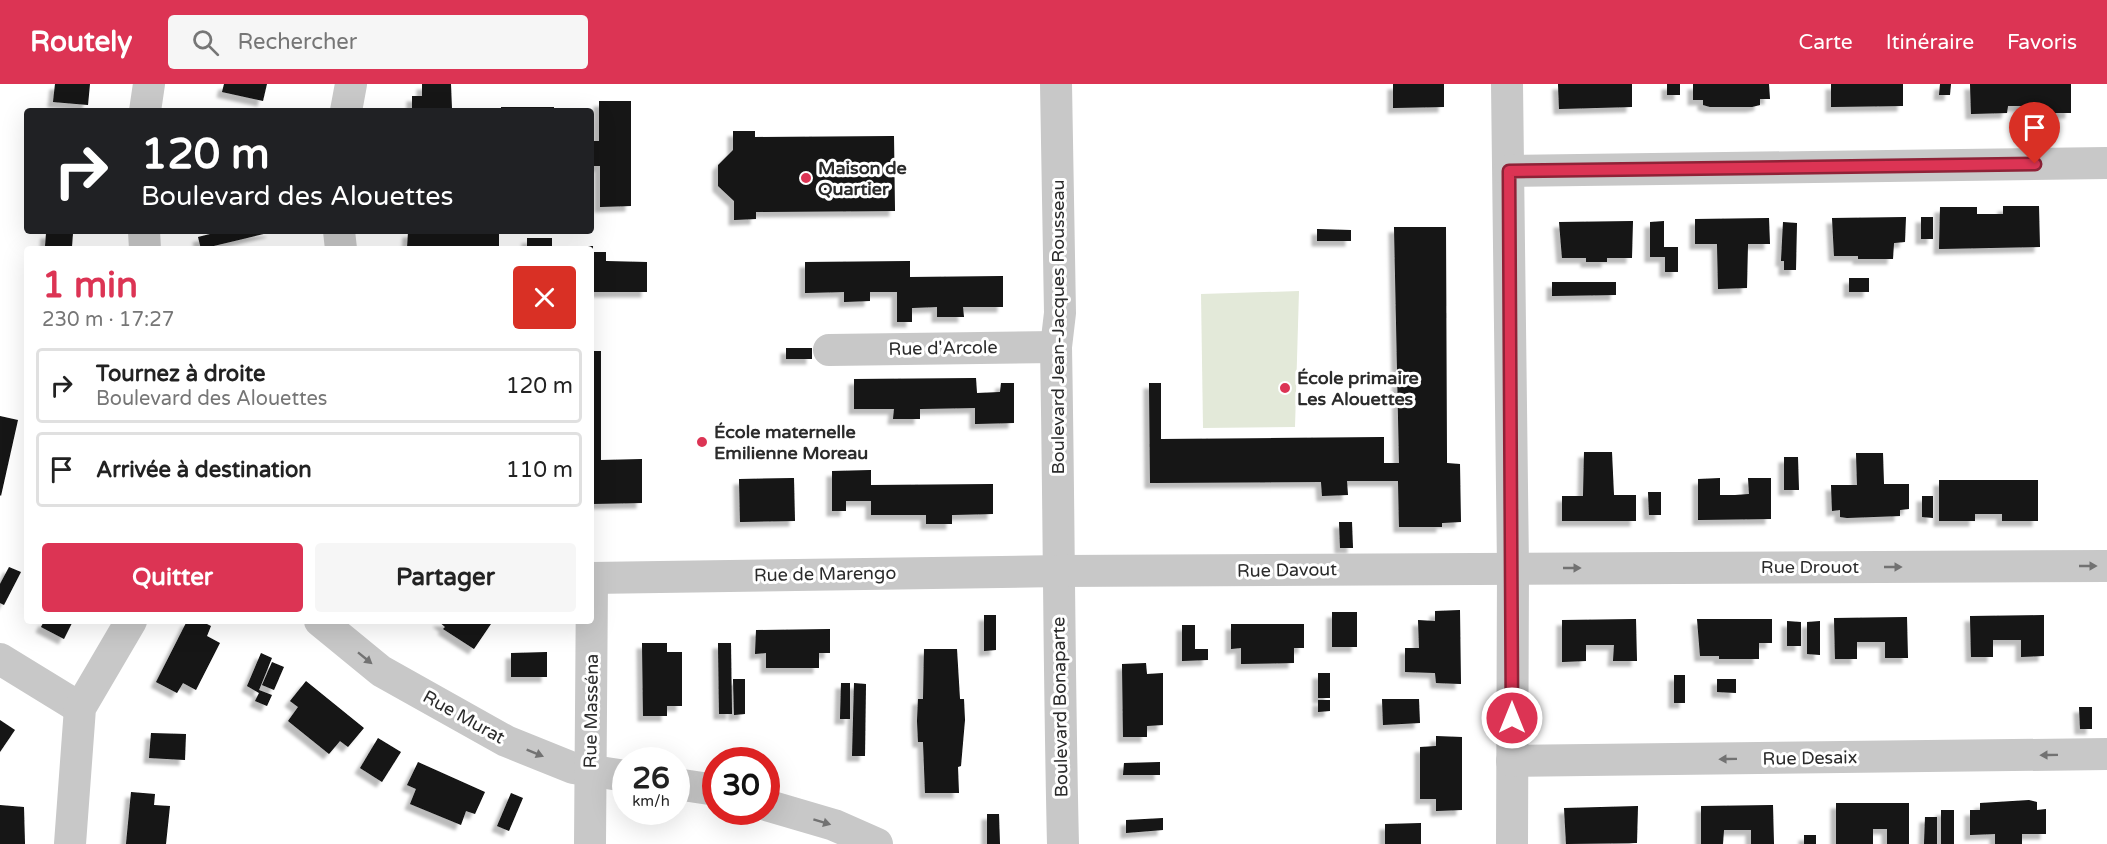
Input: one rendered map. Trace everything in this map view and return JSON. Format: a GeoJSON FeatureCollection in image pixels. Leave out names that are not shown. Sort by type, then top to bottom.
{"type":"FeatureCollection","features":[{"type":"Feature","properties":{"kind":"street"},"geometry":{"type":"LineString","coordinates":[[145,108],[149,84]]}},
{"type":"Feature","properties":{"kind":"street"},"geometry":{"type":"LineString","coordinates":[[347,108],[351,84]]}},
{"type":"Feature","properties":{"kind":"street","name":"Boulevard Jean-Jacques Rousseau"},"geometry":{"type":"LineString","coordinates":[[1056,84],[1060,313],[1056,346],[1060,571]]}},
{"type":"Feature","properties":{"kind":"street"},"geometry":{"type":"LineString","coordinates":[[1507,84],[1513,568],[1512,844]]}},
{"type":"Feature","properties":{"kind":"street"},"geometry":{"type":"LineString","coordinates":[[1509,171],[2107,163]]}},
{"type":"Feature","properties":{"kind":"street","name":"Rue d'Arcole"},"geometry":{"type":"LineString","coordinates":[[829,350],[1056,346]]}},
{"type":"Feature","properties":{"kind":"street","name":"Rue Drouot"},"geometry":{"type":"LineString","coordinates":[[1513,568],[2107,566]]}},
{"type":"Feature","properties":{"kind":"street","name":"Rue Davout"},"geometry":{"type":"LineString","coordinates":[[1060,571],[1513,568]]}},
{"type":"Feature","properties":{"kind":"street","name":"Rue de Marengo"},"geometry":{"type":"LineString","coordinates":[[594,578],[1060,571]]}},
{"type":"Feature","properties":{"kind":"street","name":"Boulevard Bonaparte"},"geometry":{"type":"LineString","coordinates":[[1060,571],[1057,620],[1063,844]]}},
{"type":"Feature","properties":{"kind":"street"},"geometry":{"type":"LineString","coordinates":[[70,844],[80,708],[129,624]]}},
{"type":"Feature","properties":{"kind":"street","name":"Rue Murat"},"geometry":{"type":"LineString","coordinates":[[324,624],[381,671],[506,741],[573,768],[612,774]]}},
{"type":"Feature","properties":{"kind":"street","name":"Rue Masséna"},"geometry":{"type":"LineString","coordinates":[[590,844],[592,624]]}},
{"type":"Feature","properties":{"kind":"street"},"geometry":{"type":"LineString","coordinates":[[0,659],[80,708]]}},
{"type":"Feature","properties":{"kind":"street","name":"Rue Desaix"},"geometry":{"type":"LineString","coordinates":[[1512,761],[2107,754]]}},
{"type":"Feature","properties":{"kind":"street"},"geometry":{"type":"LineString","coordinates":[[780,809],[834,825],[878,844]]}},
{"type":"Feature","properties":{"kind":"green space"},"geometry":{"type":"Polygon","coordinates":[[[1299,291],[1295,427],[1203,428],[1201,294],[1299,291]]]}},
{"type":"Feature","properties":{"kind":"building"},"geometry":{"type":"Polygon","coordinates":[[[55,84],[90,84],[88,105],[53,102],[55,84]]]}},
{"type":"Feature","properties":{"kind":"building"},"geometry":{"type":"Polygon","coordinates":[[[224,84],[267,84],[263,101],[222,92],[224,84]]]}},
{"type":"Feature","properties":{"kind":"building"},"geometry":{"type":"Polygon","coordinates":[[[422,84],[451,84],[452,108],[412,108],[412,96],[422,96],[422,84]]]}},
{"type":"Feature","properties":{"kind":"building"},"geometry":{"type":"Polygon","coordinates":[[[1393,84],[1444,84],[1444,107],[1393,108],[1393,84]]]}},
{"type":"Feature","properties":{"kind":"building"},"geometry":{"type":"Polygon","coordinates":[[[1558,84],[1632,84],[1632,107],[1559,109],[1558,84]]]}},
{"type":"Feature","properties":{"kind":"building"},"geometry":{"type":"Polygon","coordinates":[[[1667,84],[1680,84],[1680,95],[1667,95],[1667,84]]]}},
{"type":"Feature","properties":{"kind":"building"},"geometry":{"type":"Polygon","coordinates":[[[1693,84],[1769,84],[1770,99],[1760,99],[1760,105],[1752,107],[1710,107],[1703,105],[1703,100],[1693,100],[1693,84]]]}},
{"type":"Feature","properties":{"kind":"building"},"geometry":{"type":"Polygon","coordinates":[[[1831,84],[1903,84],[1903,106],[1831,107],[1831,84]]]}},
{"type":"Feature","properties":{"kind":"building"},"geometry":{"type":"Polygon","coordinates":[[[1940,84],[1951,84],[1950,95],[1939,95],[1940,84]]]}},
{"type":"Feature","properties":{"kind":"building"},"geometry":{"type":"Polygon","coordinates":[[[1970,84],[2071,84],[2071,113],[2035,113],[2034,106],[2008,106],[2007,113],[1971,114],[1970,84]]]}},
{"type":"Feature","properties":{"kind":"building"},"geometry":{"type":"Polygon","coordinates":[[[599,101],[631,101],[631,206],[600,207],[600,166],[594,166],[594,141],[599,141],[599,101]]]}},
{"type":"Feature","properties":{"kind":"building"},"geometry":{"type":"Polygon","coordinates":[[[501,107],[554,107],[554,108],[501,107]]]}},
{"type":"Feature","properties":{"kind":"building","name":"Maison de Quartier"},"geometry":{"type":"Polygon","coordinates":[[[733,131],[755,131],[755,137],[894,136],[895,211],[756,212],[756,219],[734,220],[734,201],[718,186],[718,165],[733,150],[733,131]]]}},
{"type":"Feature","properties":{"kind":"building"},"geometry":{"type":"Polygon","coordinates":[[[2003,206],[2039,206],[2040,247],[1939,249],[1940,207],[1977,207],[1977,214],[2003,214],[2003,206]]]}},
{"type":"Feature","properties":{"kind":"building"},"geometry":{"type":"Polygon","coordinates":[[[1906,217],[1905,242],[1894,243],[1893,259],[1834,256],[1832,218],[1906,217]]]}},
{"type":"Feature","properties":{"kind":"building"},"geometry":{"type":"Polygon","coordinates":[[[1921,217],[1933,217],[1933,239],[1921,239],[1921,217]]]}},
{"type":"Feature","properties":{"kind":"building"},"geometry":{"type":"Polygon","coordinates":[[[1769,218],[1770,244],[1748,244],[1747,288],[1718,289],[1717,244],[1695,244],[1695,219],[1769,218]]]}},
{"type":"Feature","properties":{"kind":"building"},"geometry":{"type":"Polygon","coordinates":[[[1633,221],[1632,258],[1607,258],[1607,262],[1586,262],[1586,258],[1562,258],[1559,222],[1633,221]]]}},
{"type":"Feature","properties":{"kind":"building"},"geometry":{"type":"Polygon","coordinates":[[[1664,221],[1664,247],[1678,247],[1678,272],[1665,272],[1665,257],[1650,257],[1650,222],[1664,221]]]}},
{"type":"Feature","properties":{"kind":"building"},"geometry":{"type":"Polygon","coordinates":[[[1783,222],[1797,223],[1796,270],[1784,270],[1784,261],[1781,261],[1783,222]]]}},
{"type":"Feature","properties":{"kind":"building"},"geometry":{"type":"Polygon","coordinates":[[[1394,227],[1446,227],[1447,463],[1460,464],[1461,522],[1442,523],[1442,527],[1399,527],[1398,481],[1347,481],[1348,495],[1322,496],[1321,482],[1150,483],[1149,383],[1161,383],[1161,439],[1384,437],[1384,463],[1399,463],[1394,227]]]}},
{"type":"Feature","properties":{"kind":"building"},"geometry":{"type":"Polygon","coordinates":[[[1317,229],[1351,230],[1351,241],[1317,241],[1317,229]]]}},
{"type":"Feature","properties":{"kind":"building"},"geometry":{"type":"Polygon","coordinates":[[[46,234],[73,234],[72,246],[45,246],[46,234]]]}},
{"type":"Feature","properties":{"kind":"building"},"geometry":{"type":"Polygon","coordinates":[[[210,234],[264,234],[214,246],[200,246],[198,237],[210,234]]]}},
{"type":"Feature","properties":{"kind":"building"},"geometry":{"type":"Polygon","coordinates":[[[408,234],[499,234],[499,246],[407,246],[408,234]]]}},
{"type":"Feature","properties":{"kind":"building"},"geometry":{"type":"Polygon","coordinates":[[[527,238],[552,238],[552,246],[527,246],[527,238]]]}},
{"type":"Feature","properties":{"kind":"building"},"geometry":{"type":"Polygon","coordinates":[[[594,252],[606,252],[606,261],[647,262],[647,292],[594,292],[594,252]]]}},
{"type":"Feature","properties":{"kind":"building"},"geometry":{"type":"Polygon","coordinates":[[[910,261],[910,277],[1003,276],[1003,307],[963,307],[964,317],[937,317],[937,307],[912,308],[912,322],[897,322],[897,292],[870,292],[870,301],[844,302],[844,292],[805,293],[805,262],[910,261]]]}},
{"type":"Feature","properties":{"kind":"building"},"geometry":{"type":"Polygon","coordinates":[[[1849,278],[1869,278],[1869,292],[1849,292],[1849,278]]]}},
{"type":"Feature","properties":{"kind":"building"},"geometry":{"type":"Polygon","coordinates":[[[1552,282],[1616,282],[1616,295],[1552,296],[1552,282]]]}},
{"type":"Feature","properties":{"kind":"building"},"geometry":{"type":"Polygon","coordinates":[[[786,348],[812,348],[812,359],[786,359],[786,348]]]}},
{"type":"Feature","properties":{"kind":"building"},"geometry":{"type":"Polygon","coordinates":[[[594,351],[601,351],[601,460],[642,459],[642,503],[594,504],[594,351]]]}},
{"type":"Feature","properties":{"kind":"building"},"geometry":{"type":"Polygon","coordinates":[[[976,378],[977,393],[1000,392],[1001,383],[1014,383],[1014,423],[975,424],[975,408],[920,409],[920,419],[893,419],[894,409],[854,409],[854,379],[976,378]]]}},
{"type":"Feature","properties":{"kind":"building"},"geometry":{"type":"Polygon","coordinates":[[[0,416],[18,420],[1,496],[0,495],[0,416]]]}},
{"type":"Feature","properties":{"kind":"building"},"geometry":{"type":"Polygon","coordinates":[[[1584,452],[1612,452],[1614,495],[1636,495],[1636,521],[1562,521],[1562,496],[1583,496],[1584,452]]]}},
{"type":"Feature","properties":{"kind":"building"},"geometry":{"type":"Polygon","coordinates":[[[1856,453],[1883,453],[1884,484],[1909,484],[1909,509],[1900,510],[1900,516],[1847,518],[1840,517],[1840,510],[1832,511],[1831,485],[1857,485],[1856,453]]]}},
{"type":"Feature","properties":{"kind":"building"},"geometry":{"type":"Polygon","coordinates":[[[1784,457],[1798,457],[1799,490],[1784,490],[1784,457]]]}},
{"type":"Feature","properties":{"kind":"building"},"geometry":{"type":"Polygon","coordinates":[[[871,470],[871,485],[993,484],[993,514],[952,515],[952,524],[926,524],[926,515],[871,515],[871,501],[846,501],[846,511],[832,511],[832,471],[871,470]]]}},
{"type":"Feature","properties":{"kind":"building"},"geometry":{"type":"Polygon","coordinates":[[[794,478],[795,521],[740,522],[739,479],[794,478]]]}},
{"type":"Feature","properties":{"kind":"building"},"geometry":{"type":"Polygon","coordinates":[[[1720,478],[1720,495],[1735,495],[1749,494],[1748,478],[1771,478],[1771,519],[1698,520],[1698,479],[1720,478]]]}},
{"type":"Feature","properties":{"kind":"building"},"geometry":{"type":"Polygon","coordinates":[[[1939,480],[2038,480],[2038,521],[2002,521],[2002,514],[1975,514],[1975,521],[1939,521],[1939,480]]]}},
{"type":"Feature","properties":{"kind":"building"},"geometry":{"type":"Polygon","coordinates":[[[1648,492],[1661,492],[1661,515],[1649,515],[1648,492]]]}},
{"type":"Feature","properties":{"kind":"building"},"geometry":{"type":"Polygon","coordinates":[[[1922,496],[1933,496],[1933,518],[1922,517],[1922,496]]]}},
{"type":"Feature","properties":{"kind":"building"},"geometry":{"type":"Polygon","coordinates":[[[1339,522],[1352,522],[1353,548],[1340,548],[1339,522]]]}},
{"type":"Feature","properties":{"kind":"building"},"geometry":{"type":"Polygon","coordinates":[[[9,567],[21,572],[4,605],[0,603],[0,584],[9,567]]]}},
{"type":"Feature","properties":{"kind":"building"},"geometry":{"type":"Polygon","coordinates":[[[1460,610],[1461,684],[1436,683],[1435,673],[1405,672],[1405,648],[1419,648],[1418,620],[1435,621],[1435,611],[1460,610]]]}},
{"type":"Feature","properties":{"kind":"building"},"geometry":{"type":"Polygon","coordinates":[[[1332,612],[1357,612],[1357,647],[1332,647],[1332,612]]]}},
{"type":"Feature","properties":{"kind":"building"},"geometry":{"type":"Polygon","coordinates":[[[984,615],[996,615],[996,650],[984,651],[984,615]]]}},
{"type":"Feature","properties":{"kind":"building"},"geometry":{"type":"Polygon","coordinates":[[[2044,615],[2044,656],[2021,657],[2021,640],[1993,640],[1993,657],[1971,657],[1970,616],[2044,615]]]}},
{"type":"Feature","properties":{"kind":"building"},"geometry":{"type":"Polygon","coordinates":[[[1907,617],[1908,658],[1885,658],[1885,642],[1857,642],[1857,659],[1835,659],[1834,618],[1907,617]]]}},
{"type":"Feature","properties":{"kind":"building"},"geometry":{"type":"Polygon","coordinates":[[[1636,619],[1637,661],[1613,661],[1614,645],[1586,645],[1586,661],[1562,662],[1562,620],[1636,619]]]}},
{"type":"Feature","properties":{"kind":"building"},"geometry":{"type":"Polygon","coordinates":[[[1697,619],[1772,619],[1772,643],[1759,643],[1759,659],[1719,659],[1719,656],[1700,656],[1697,619]]]}},
{"type":"Feature","properties":{"kind":"building"},"geometry":{"type":"Polygon","coordinates":[[[1787,621],[1801,622],[1801,646],[1787,646],[1787,621]]]}},
{"type":"Feature","properties":{"kind":"building"},"geometry":{"type":"Polygon","coordinates":[[[1820,621],[1820,655],[1807,654],[1807,622],[1820,621]]]}},
{"type":"Feature","properties":{"kind":"building"},"geometry":{"type":"Polygon","coordinates":[[[42,624],[72,624],[64,639],[41,627],[42,624]]]}},
{"type":"Feature","properties":{"kind":"building"},"geometry":{"type":"Polygon","coordinates":[[[185,624],[211,626],[207,636],[220,643],[196,690],[183,683],[177,693],[156,682],[185,624]]]}},
{"type":"Feature","properties":{"kind":"building"},"geometry":{"type":"Polygon","coordinates":[[[442,624],[491,624],[474,649],[443,629],[445,627],[442,624]]]}},
{"type":"Feature","properties":{"kind":"building"},"geometry":{"type":"Polygon","coordinates":[[[1231,624],[1304,624],[1304,648],[1294,648],[1294,663],[1241,664],[1241,648],[1231,649],[1231,624]]]}},
{"type":"Feature","properties":{"kind":"building"},"geometry":{"type":"Polygon","coordinates":[[[1182,625],[1195,625],[1195,649],[1208,649],[1208,660],[1182,661],[1182,625]]]}},
{"type":"Feature","properties":{"kind":"building"},"geometry":{"type":"Polygon","coordinates":[[[830,629],[830,653],[819,653],[819,668],[766,668],[766,653],[755,654],[756,630],[830,629]]]}},
{"type":"Feature","properties":{"kind":"building"},"geometry":{"type":"Polygon","coordinates":[[[642,643],[667,643],[667,652],[682,652],[682,706],[667,706],[667,716],[643,716],[642,643]]]}},
{"type":"Feature","properties":{"kind":"building"},"geometry":{"type":"Polygon","coordinates":[[[718,643],[731,643],[732,714],[719,714],[718,643]]]}},
{"type":"Feature","properties":{"kind":"building"},"geometry":{"type":"Polygon","coordinates":[[[924,649],[957,649],[960,699],[964,699],[965,720],[961,766],[958,767],[959,793],[925,793],[923,742],[918,742],[917,721],[918,699],[923,699],[924,649]]]}},
{"type":"Feature","properties":{"kind":"building"},"geometry":{"type":"Polygon","coordinates":[[[547,652],[547,677],[511,677],[511,653],[547,652]]]}},
{"type":"Feature","properties":{"kind":"building"},"geometry":{"type":"Polygon","coordinates":[[[261,653],[272,658],[259,690],[272,695],[267,706],[255,701],[259,693],[247,686],[261,653]]]}},
{"type":"Feature","properties":{"kind":"building"},"geometry":{"type":"Polygon","coordinates":[[[272,662],[284,667],[274,690],[262,685],[272,662]]]}},
{"type":"Feature","properties":{"kind":"building"},"geometry":{"type":"Polygon","coordinates":[[[1146,663],[1147,674],[1163,673],[1163,725],[1147,726],[1147,737],[1123,737],[1122,664],[1146,663]]]}},
{"type":"Feature","properties":{"kind":"building"},"geometry":{"type":"Polygon","coordinates":[[[1318,673],[1330,673],[1330,698],[1318,698],[1318,673]]]}},
{"type":"Feature","properties":{"kind":"building"},"geometry":{"type":"Polygon","coordinates":[[[1674,675],[1685,675],[1685,703],[1674,703],[1674,675]]]}},
{"type":"Feature","properties":{"kind":"building"},"geometry":{"type":"Polygon","coordinates":[[[733,679],[745,679],[745,714],[734,715],[733,679]]]}},
{"type":"Feature","properties":{"kind":"building"},"geometry":{"type":"Polygon","coordinates":[[[1717,679],[1736,679],[1736,693],[1717,692],[1717,679]]]}},
{"type":"Feature","properties":{"kind":"building"},"geometry":{"type":"Polygon","coordinates":[[[306,681],[364,728],[348,747],[340,741],[329,754],[288,721],[298,707],[290,701],[306,681]]]}},
{"type":"Feature","properties":{"kind":"building"},"geometry":{"type":"Polygon","coordinates":[[[841,683],[850,683],[850,719],[840,719],[841,683]]]}},
{"type":"Feature","properties":{"kind":"building"},"geometry":{"type":"Polygon","coordinates":[[[854,683],[866,684],[865,756],[852,756],[854,683]]]}},
{"type":"Feature","properties":{"kind":"building"},"geometry":{"type":"Polygon","coordinates":[[[1382,699],[1419,699],[1420,723],[1383,725],[1382,699]]]}},
{"type":"Feature","properties":{"kind":"building"},"geometry":{"type":"Polygon","coordinates":[[[1318,700],[1330,700],[1330,711],[1318,712],[1318,700]]]}},
{"type":"Feature","properties":{"kind":"building"},"geometry":{"type":"Polygon","coordinates":[[[2079,707],[2092,707],[2092,729],[2080,729],[2079,707]]]}},
{"type":"Feature","properties":{"kind":"building"},"geometry":{"type":"Polygon","coordinates":[[[0,720],[15,730],[0,752],[0,720]]]}},
{"type":"Feature","properties":{"kind":"building"},"geometry":{"type":"Polygon","coordinates":[[[151,733],[186,734],[185,760],[149,758],[151,733]]]}},
{"type":"Feature","properties":{"kind":"building"},"geometry":{"type":"Polygon","coordinates":[[[1436,736],[1462,737],[1462,810],[1436,811],[1436,799],[1420,799],[1420,747],[1436,746],[1436,736]]]}},
{"type":"Feature","properties":{"kind":"building"},"geometry":{"type":"Polygon","coordinates":[[[378,738],[401,752],[382,782],[360,768],[378,738]]]}},
{"type":"Feature","properties":{"kind":"building"},"geometry":{"type":"Polygon","coordinates":[[[418,762],[485,792],[475,814],[466,811],[461,825],[410,804],[416,789],[407,785],[418,762]]]}},
{"type":"Feature","properties":{"kind":"building"},"geometry":{"type":"Polygon","coordinates":[[[1160,762],[1160,775],[1123,775],[1124,763],[1160,762]]]}},
{"type":"Feature","properties":{"kind":"building"},"geometry":{"type":"Polygon","coordinates":[[[131,792],[155,794],[154,805],[170,806],[166,844],[126,844],[131,792]]]}},
{"type":"Feature","properties":{"kind":"building"},"geometry":{"type":"Polygon","coordinates":[[[511,793],[523,798],[509,831],[497,826],[511,793]]]}},
{"type":"Feature","properties":{"kind":"building"},"geometry":{"type":"Polygon","coordinates":[[[2029,800],[2037,802],[2037,810],[2046,809],[2046,834],[2022,834],[2022,844],[1995,844],[1995,834],[1970,835],[1970,810],[1980,810],[1980,803],[2029,800]]]}},
{"type":"Feature","properties":{"kind":"building"},"geometry":{"type":"Polygon","coordinates":[[[1836,803],[1909,803],[1909,844],[1887,844],[1887,829],[1873,829],[1873,844],[1836,844],[1836,803]]]}},
{"type":"Feature","properties":{"kind":"building"},"geometry":{"type":"Polygon","coordinates":[[[0,805],[24,807],[25,844],[0,844],[0,805]]]}},
{"type":"Feature","properties":{"kind":"building"},"geometry":{"type":"Polygon","coordinates":[[[1773,805],[1774,844],[1751,844],[1751,830],[1724,830],[1723,844],[1701,844],[1701,806],[1773,805]]]}},
{"type":"Feature","properties":{"kind":"building"},"geometry":{"type":"Polygon","coordinates":[[[1638,806],[1637,843],[1566,844],[1564,808],[1638,806]]]}},
{"type":"Feature","properties":{"kind":"building"},"geometry":{"type":"Polygon","coordinates":[[[1941,810],[1954,810],[1954,844],[1941,844],[1941,810]]]}},
{"type":"Feature","properties":{"kind":"building"},"geometry":{"type":"Polygon","coordinates":[[[987,814],[999,814],[1000,844],[987,844],[987,814]]]}},
{"type":"Feature","properties":{"kind":"building"},"geometry":{"type":"Polygon","coordinates":[[[1925,817],[1937,817],[1937,844],[1924,844],[1925,817]]]}},
{"type":"Feature","properties":{"kind":"building"},"geometry":{"type":"Polygon","coordinates":[[[1163,818],[1163,830],[1126,833],[1126,820],[1163,818]]]}},
{"type":"Feature","properties":{"kind":"building"},"geometry":{"type":"Polygon","coordinates":[[[1421,823],[1421,844],[1385,844],[1385,824],[1421,823]]]}},
{"type":"Feature","properties":{"kind":"building"},"geometry":{"type":"Polygon","coordinates":[[[1804,835],[1816,835],[1816,844],[1804,844],[1804,835]]]}},
{"type":"Feature","properties":{"kind":"place","name":"Maison de Quartier"},"geometry":{"type":"Point","coordinates":[806,178]}},
{"type":"Feature","properties":{"kind":"place","name":"École primaire Les Alouettes"},"geometry":{"type":"Point","coordinates":[1285,388]}},
{"type":"Feature","properties":{"kind":"place","name":"École maternelle Emilienne Moreau"},"geometry":{"type":"Point","coordinates":[702,442]}},
{"type":"Feature","properties":{"kind":"route"},"geometry":{"type":"LineString","coordinates":[[1512,718],[1513,568],[1509,171],[2035,164]]}}]}
